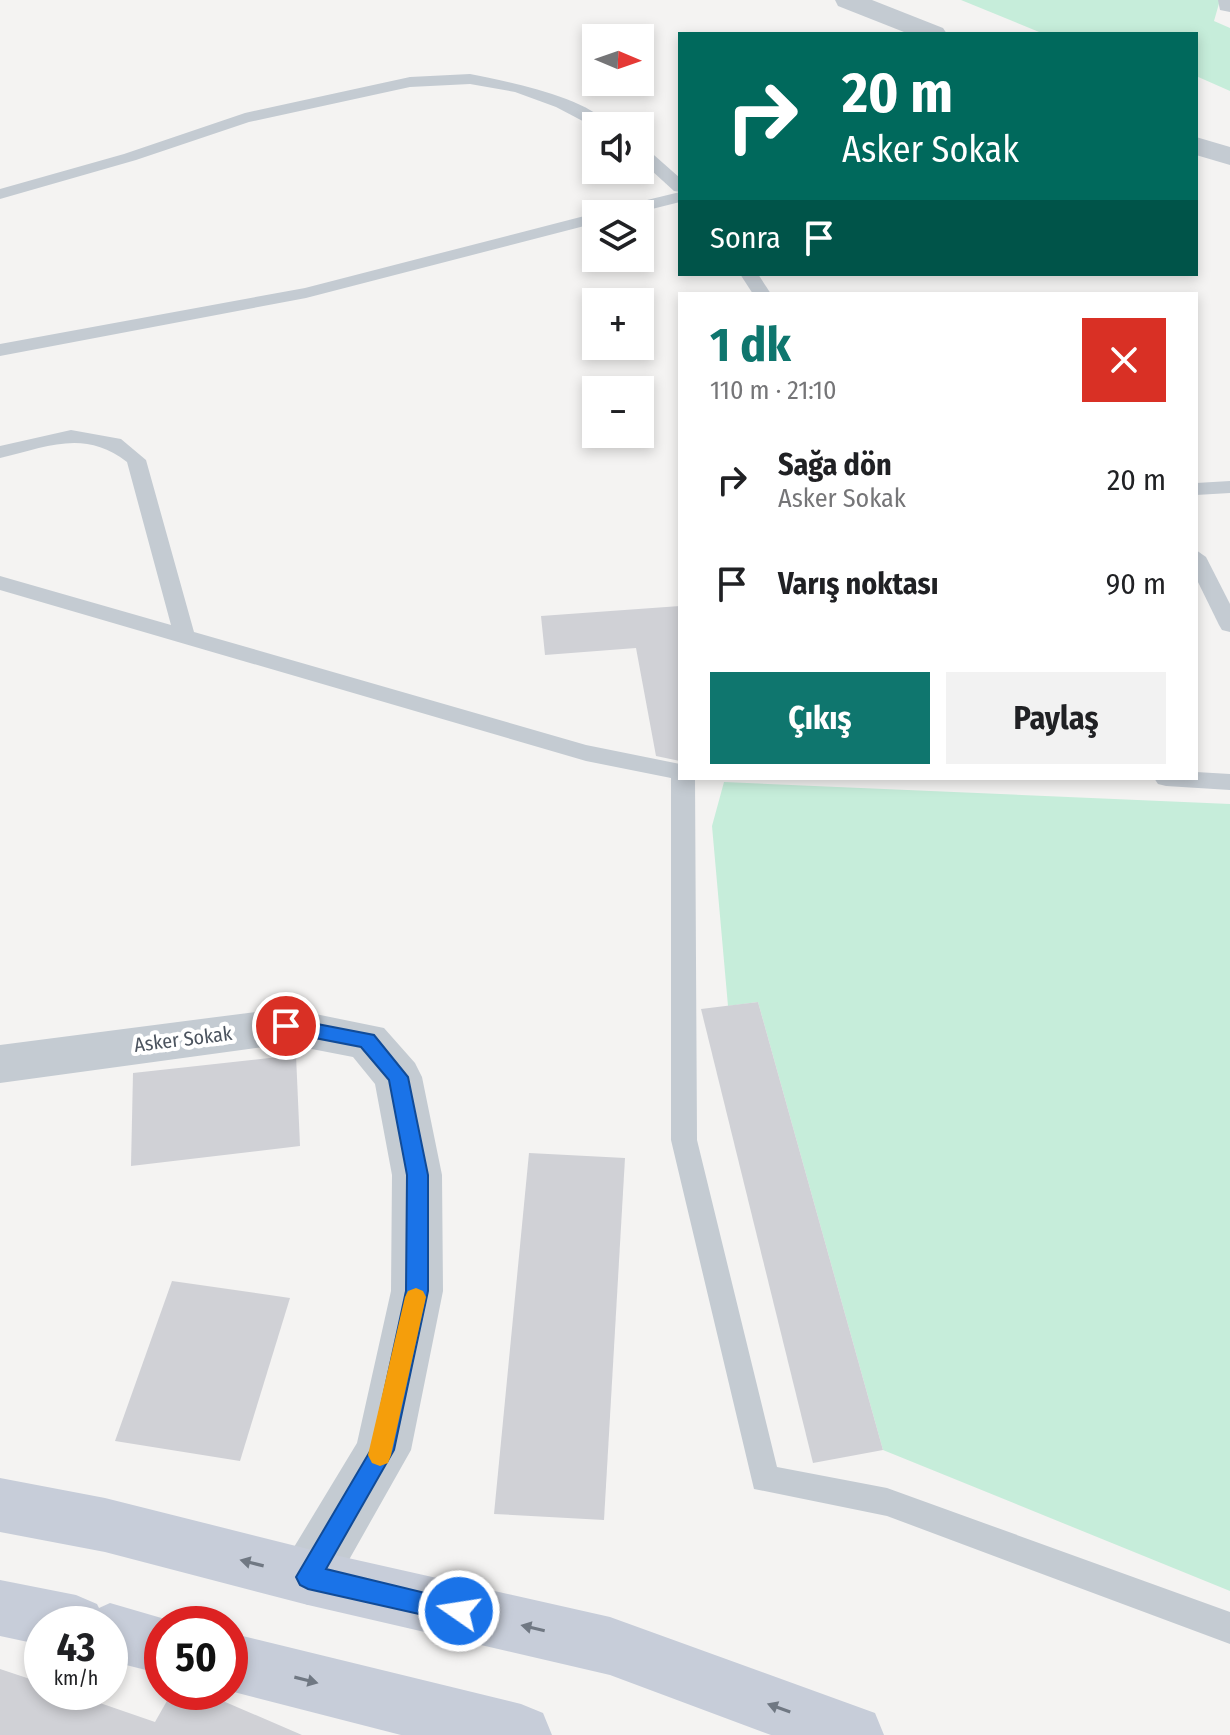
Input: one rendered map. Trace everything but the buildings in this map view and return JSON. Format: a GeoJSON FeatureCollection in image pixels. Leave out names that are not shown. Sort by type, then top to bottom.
{"type":"FeatureCollection","features":[{"type":"Feature","properties":{"kind":"main road"},"geometry":{"type":"LineString","coordinates":[[0,1505],[105,1525],[308,1577],[610,1646],[853,1735]]}},
{"type":"Feature","properties":{"kind":"main road"},"geometry":{"type":"LineString","coordinates":[[0,1608],[24,1613]]}},
{"type":"Feature","properties":{"kind":"main road"},"geometry":{"type":"LineString","coordinates":[[248,1667],[493,1731]]}},
{"type":"Feature","properties":{"kind":"street"},"geometry":{"type":"LineString","coordinates":[[848,0],[928,32]]}},
{"type":"Feature","properties":{"kind":"street"},"geometry":{"type":"LineString","coordinates":[[1198,147],[1230,156]]}},
{"type":"Feature","properties":{"kind":"street","name":"Asker Sokak"},"geometry":{"type":"LineString","coordinates":[[0,1064],[286,1026],[367,1041],[398,1077],[417,1175],[417,1291],[383,1450],[308,1577]]}},
{"type":"Feature","properties":{"kind":"lane"},"geometry":{"type":"LineString","coordinates":[[0,194],[130,157],[245,118],[410,82],[470,79],[519,88],[582,114]]}},
{"type":"Feature","properties":{"kind":"lane"},"geometry":{"type":"LineString","coordinates":[[654,164],[678,185]]}},
{"type":"Feature","properties":{"kind":"lane"},"geometry":{"type":"LineString","coordinates":[[654,204],[678,198]]}},
{"type":"Feature","properties":{"kind":"lane"},"geometry":{"type":"LineString","coordinates":[[0,350],[306,293],[582,222]]}},
{"type":"Feature","properties":{"kind":"lane"},"geometry":{"type":"LineString","coordinates":[[0,452],[71,436],[114,443],[136,460],[185,637]]}},
{"type":"Feature","properties":{"kind":"lane"},"geometry":{"type":"LineString","coordinates":[[1198,489],[1230,487]]}},
{"type":"Feature","properties":{"kind":"lane"},"geometry":{"type":"LineString","coordinates":[[1198,561],[1230,625]]}},
{"type":"Feature","properties":{"kind":"lane"},"geometry":{"type":"LineString","coordinates":[[0,583],[586,753],[678,772]]}},
{"type":"Feature","properties":{"kind":"lane"},"geometry":{"type":"LineString","coordinates":[[683,780],[684,1140],[765,1479],[887,1502],[1230,1628]]}},
{"type":"Feature","properties":{"kind":"lane"},"geometry":{"type":"LineString","coordinates":[[1198,780],[1230,782]]}},
{"type":"Feature","properties":{"kind":"green space"},"geometry":{"type":"Polygon","coordinates":[[[961,0],[1220,0],[1214,21],[1230,28],[1230,91],[1198,77],[1198,32],[1039,32],[961,0]]]}},
{"type":"Feature","properties":{"kind":"green space"},"geometry":{"type":"Polygon","coordinates":[[[724,782],[1230,804],[1230,1591],[883,1450],[758,1002],[728,1006],[712,826],[724,782]]]}},
{"type":"Feature","properties":{"kind":"slow traffic"},"geometry":{"type":"LineString","coordinates":[[380,1455],[416,1297]]}},
{"type":"Feature","properties":{"kind":"route"},"geometry":{"type":"LineString","coordinates":[[286,1026],[367,1041],[398,1077],[417,1175],[417,1291],[383,1450],[308,1577],[459,1611]]}}]}
